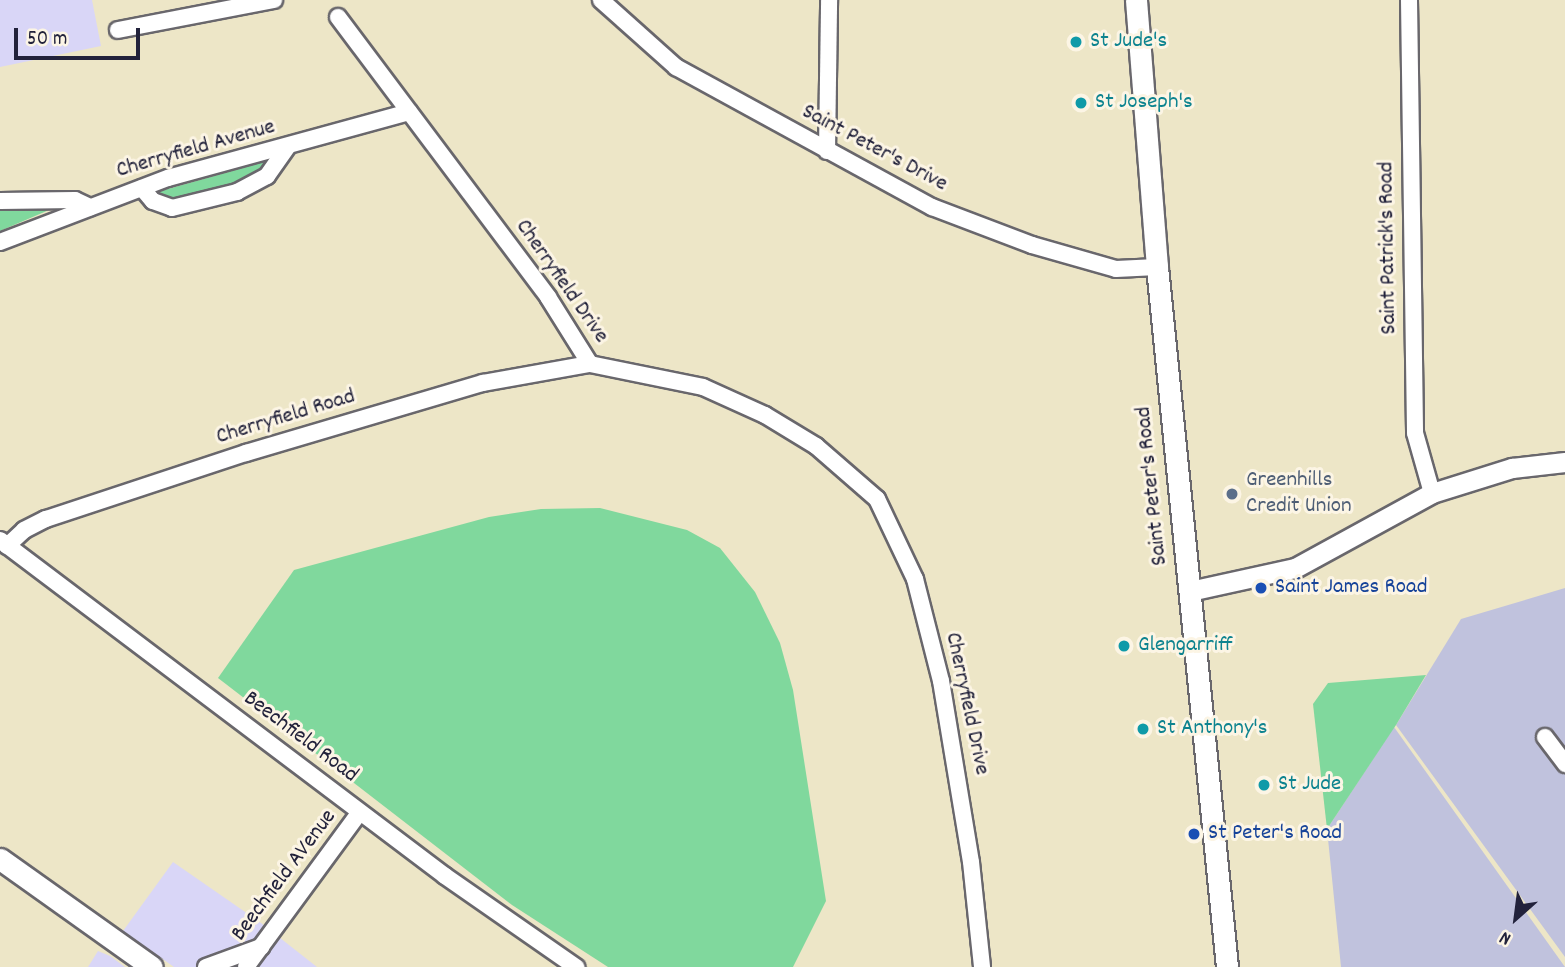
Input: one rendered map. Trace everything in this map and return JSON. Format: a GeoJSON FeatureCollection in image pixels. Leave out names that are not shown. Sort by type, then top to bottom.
{"type":"FeatureCollection","features":[{"type":"Feature","properties":{"kind":"main road","name":"Saint Peter's Road"},"geometry":{"type":"LineString","coordinates":[[1136,0],[1157,267],[1227,967]]}},
{"type":"Feature","properties":{"kind":"main road"},"geometry":{"type":"LineString","coordinates":[[0,859],[152,967]]}},
{"type":"Feature","properties":{"kind":"street"},"geometry":{"type":"LineString","coordinates":[[118,30],[274,0]]}},
{"type":"Feature","properties":{"kind":"street","name":"Saint Peter's Drive"},"geometry":{"type":"LineString","coordinates":[[601,0],[677,67],[932,207],[1032,245],[1116,269],[1157,267]]}},
{"type":"Feature","properties":{"kind":"street"},"geometry":{"type":"LineString","coordinates":[[827,151],[830,0]]}},
{"type":"Feature","properties":{"kind":"street","name":"Saint Patrick's Road"},"geometry":{"type":"LineString","coordinates":[[1409,0],[1415,433],[1432,493]]}},
{"type":"Feature","properties":{"kind":"street","name":"Cherryfield Drive"},"geometry":{"type":"LineString","coordinates":[[338,17],[548,297],[590,364],[703,387],[765,415],[816,446],[877,499],[915,579],[941,681],[968,839],[982,967]]}},
{"type":"Feature","properties":{"kind":"street","name":"Cherryfield Avenue"},"geometry":{"type":"LineString","coordinates":[[0,242],[142,188],[409,112]]}},
{"type":"Feature","properties":{"kind":"street"},"geometry":{"type":"LineString","coordinates":[[142,188],[153,201],[172,208],[237,191],[267,176],[281,161],[287,147]]}},
{"type":"Feature","properties":{"kind":"street"},"geometry":{"type":"LineString","coordinates":[[0,201],[75,200],[90,207]]}},
{"type":"Feature","properties":{"kind":"street","name":"Cherryfield Road"},"geometry":{"type":"LineString","coordinates":[[4,543],[46,519],[246,453],[482,383],[590,364]]}},
{"type":"Feature","properties":{"kind":"street"},"geometry":{"type":"LineString","coordinates":[[1190,592],[1295,568],[1432,493],[1512,468],[1565,462]]}},
{"type":"Feature","properties":{"kind":"street","name":"Beechfield Road"},"geometry":{"type":"LineString","coordinates":[[4,543],[360,812],[576,967]]}},
{"type":"Feature","properties":{"kind":"street"},"geometry":{"type":"LineString","coordinates":[[1545,737],[1565,764]]}},
{"type":"Feature","properties":{"kind":"street","name":"Beechfield AVenue"},"geometry":{"type":"LineString","coordinates":[[246,967],[360,812]]}},
{"type":"Feature","properties":{"kind":"street"},"geometry":{"type":"LineString","coordinates":[[206,967],[261,947]]}},
{"type":"Feature","properties":{"kind":"street"},"geometry":{"type":"LineString","coordinates":[[256,967],[261,947]]}},
{"type":"Feature","properties":{"kind":"shaded area"},"geometry":{"type":"Polygon","coordinates":[[[0,0],[92,0],[101,46],[0,67],[0,0]]]}},
{"type":"Feature","properties":{"kind":"shaded area"},"geometry":{"type":"Polygon","coordinates":[[[1565,588],[1565,957],[1396,725],[1461,619],[1565,588]]]}},
{"type":"Feature","properties":{"kind":"shaded area"},"geometry":{"type":"Polygon","coordinates":[[[1394,727],[1565,967],[1341,967],[1327,829],[1394,727]]]}},
{"type":"Feature","properties":{"kind":"shaded area"},"geometry":{"type":"Polygon","coordinates":[[[173,862],[261,923],[317,967],[174,967],[123,931],[173,862]]]}},
{"type":"Feature","properties":{"kind":"shaded area"},"geometry":{"type":"Polygon","coordinates":[[[98,951],[110,956],[125,967],[88,967],[98,951]]]}},
{"type":"Feature","properties":{"kind":"green space"},"geometry":{"type":"Polygon","coordinates":[[[271,160],[271,165],[236,184],[179,201],[162,199],[157,192],[271,160]]]}},
{"type":"Feature","properties":{"kind":"green space"},"geometry":{"type":"Polygon","coordinates":[[[0,207],[56,207],[0,231],[0,207]]]}},
{"type":"Feature","properties":{"kind":"green space"},"geometry":{"type":"Polygon","coordinates":[[[600,508],[687,530],[720,548],[755,592],[780,643],[793,690],[826,901],[793,967],[608,967],[512,905],[218,678],[294,570],[489,517],[541,509],[600,508]]]}},
{"type":"Feature","properties":{"kind":"green space"},"geometry":{"type":"Polygon","coordinates":[[[1426,675],[1327,829],[1313,704],[1328,683],[1426,675]]]}},
{"type":"Feature","properties":{"kind":"place","name":"St Jude's"},"geometry":{"type":"Point","coordinates":[1076,42]}},
{"type":"Feature","properties":{"kind":"place","name":"St Joseph's"},"geometry":{"type":"Point","coordinates":[1081,103]}},
{"type":"Feature","properties":{"kind":"place","name":"Greenhills Credit Union"},"geometry":{"type":"Point","coordinates":[1232,494]}},
{"type":"Feature","properties":{"kind":"place","name":"Saint James Road"},"geometry":{"type":"Point","coordinates":[1261,588]}},
{"type":"Feature","properties":{"kind":"place","name":"Glengarriff"},"geometry":{"type":"Point","coordinates":[1124,646]}},
{"type":"Feature","properties":{"kind":"place","name":"St Anthony's"},"geometry":{"type":"Point","coordinates":[1143,729]}},
{"type":"Feature","properties":{"kind":"place","name":"St Jude"},"geometry":{"type":"Point","coordinates":[1264,785]}},
{"type":"Feature","properties":{"kind":"place","name":"St Peter's Road"},"geometry":{"type":"Point","coordinates":[1194,834]}}]}
